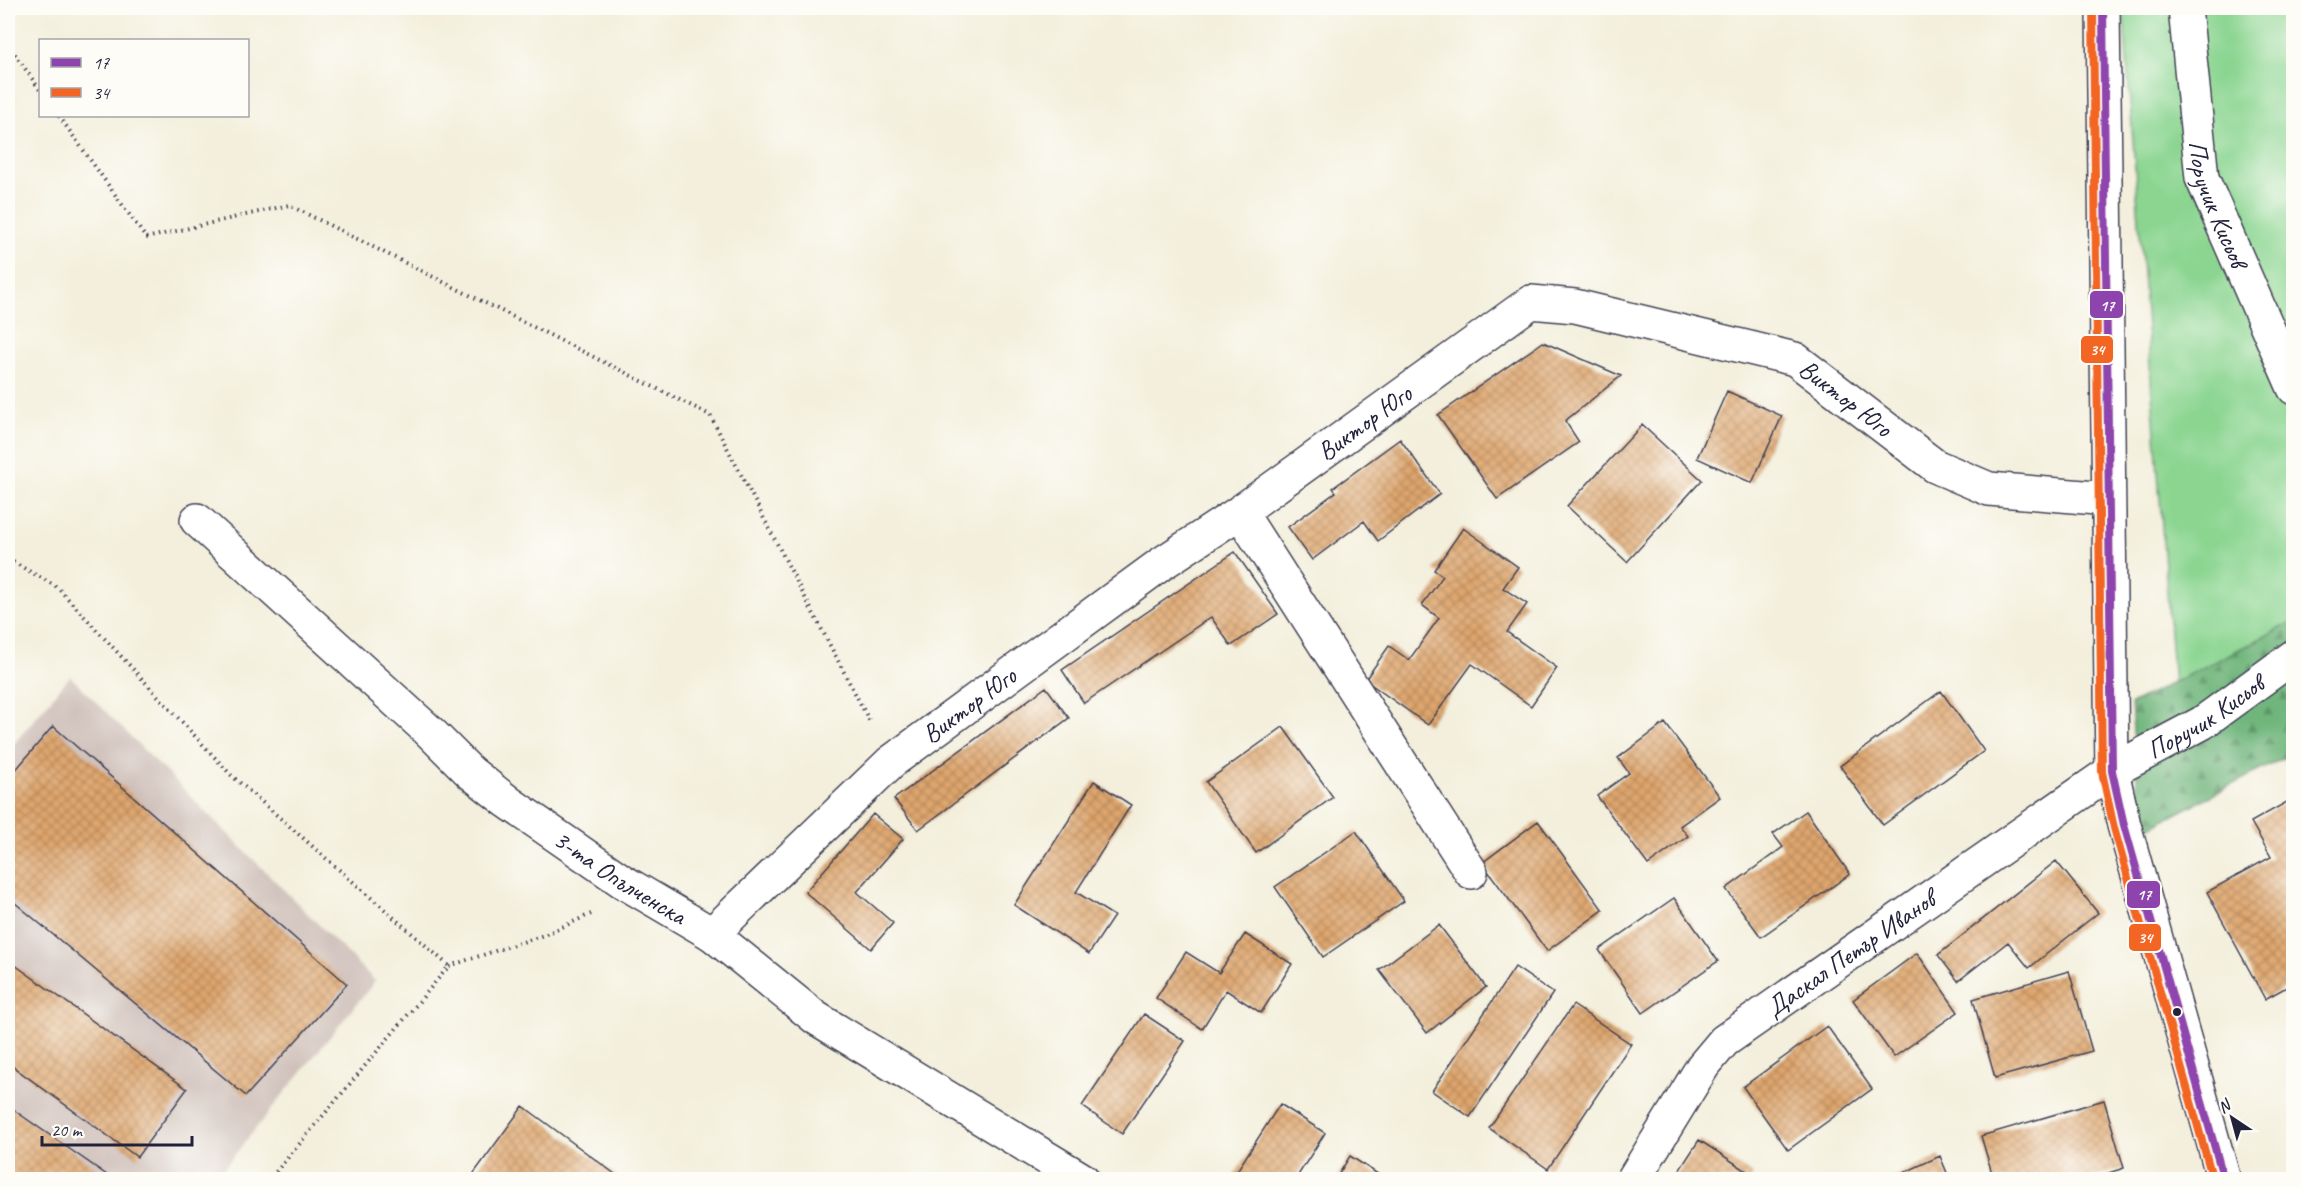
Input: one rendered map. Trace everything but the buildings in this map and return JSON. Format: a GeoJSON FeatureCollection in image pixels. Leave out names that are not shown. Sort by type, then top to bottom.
{"type":"FeatureCollection","features":[{"type":"Feature","properties":{"kind":"street"},"geometry":{"type":"LineString","coordinates":[[2103,8],[2112,771],[2127,836],[2224,1179]]}},
{"type":"Feature","properties":{"kind":"street","name":"Поручик Кисьов"},"geometry":{"type":"LineString","coordinates":[[2185,8],[2202,178],[2294,388]]}},
{"type":"Feature","properties":{"kind":"street","name":"Виктор Юго"},"geometry":{"type":"LineString","coordinates":[[712,934],[891,762],[1161,564],[1240,512],[1531,302],[1575,306],[1795,359],[1935,466],[1989,489],[2108,499]]}},
{"type":"Feature","properties":{"kind":"street"},"geometry":{"type":"LineString","coordinates":[[1240,512],[1471,872]]}},
{"type":"Feature","properties":{"kind":"street","name":"3-та Опълченска"},"geometry":{"type":"LineString","coordinates":[[197,520],[431,733],[470,772],[508,802],[622,881],[712,934],[816,1018],[1083,1179]]}},
{"type":"Feature","properties":{"kind":"street","name":"Поручик Кисьов"},"geometry":{"type":"LineString","coordinates":[[2112,771],[2202,723],[2294,656]]}},
{"type":"Feature","properties":{"kind":"street","name":"Даскал Петър Иванов"},"geometry":{"type":"LineString","coordinates":[[1633,1179],[1703,1066],[1724,1041],[2112,771]]}},
{"type":"Feature","properties":{"kind":"path"},"geometry":{"type":"LineString","coordinates":[[8,44],[39,89]]}},
{"type":"Feature","properties":{"kind":"path"},"geometry":{"type":"LineString","coordinates":[[60,117],[146,238],[289,205],[710,416],[891,762]]}},
{"type":"Feature","properties":{"kind":"path"},"geometry":{"type":"LineString","coordinates":[[8,559],[57,586],[231,775],[449,966]]}},
{"type":"Feature","properties":{"kind":"path"},"geometry":{"type":"LineString","coordinates":[[269,1179],[449,966],[544,934],[642,892]]}},
{"type":"Feature","properties":{"kind":"shaded area"},"geometry":{"type":"Polygon","coordinates":[[[70,676],[375,981],[215,1179],[8,1180],[8,751],[70,676]]]}},
{"type":"Feature","properties":{"kind":"green space"},"geometry":{"type":"Polygon","coordinates":[[[2123,8],[2293,8],[2293,750],[2180,766],[2123,8]]]}},
{"type":"Feature","properties":{"kind":"green space"},"geometry":{"type":"Polygon","coordinates":[[[2293,622],[2293,753],[2141,832],[2131,704],[2293,622]]]}},
{"type":"Feature","properties":{"kind":"transit line","name":"34"},"geometry":{"type":"LineString","coordinates":[[2093,8],[2102,772],[2114,828],[2213,1180]]}},
{"type":"Feature","properties":{"kind":"transit line","name":"17"},"geometry":{"type":"LineString","coordinates":[[2103,8],[2112,771],[2124,825],[2224,1180]]}}]}
